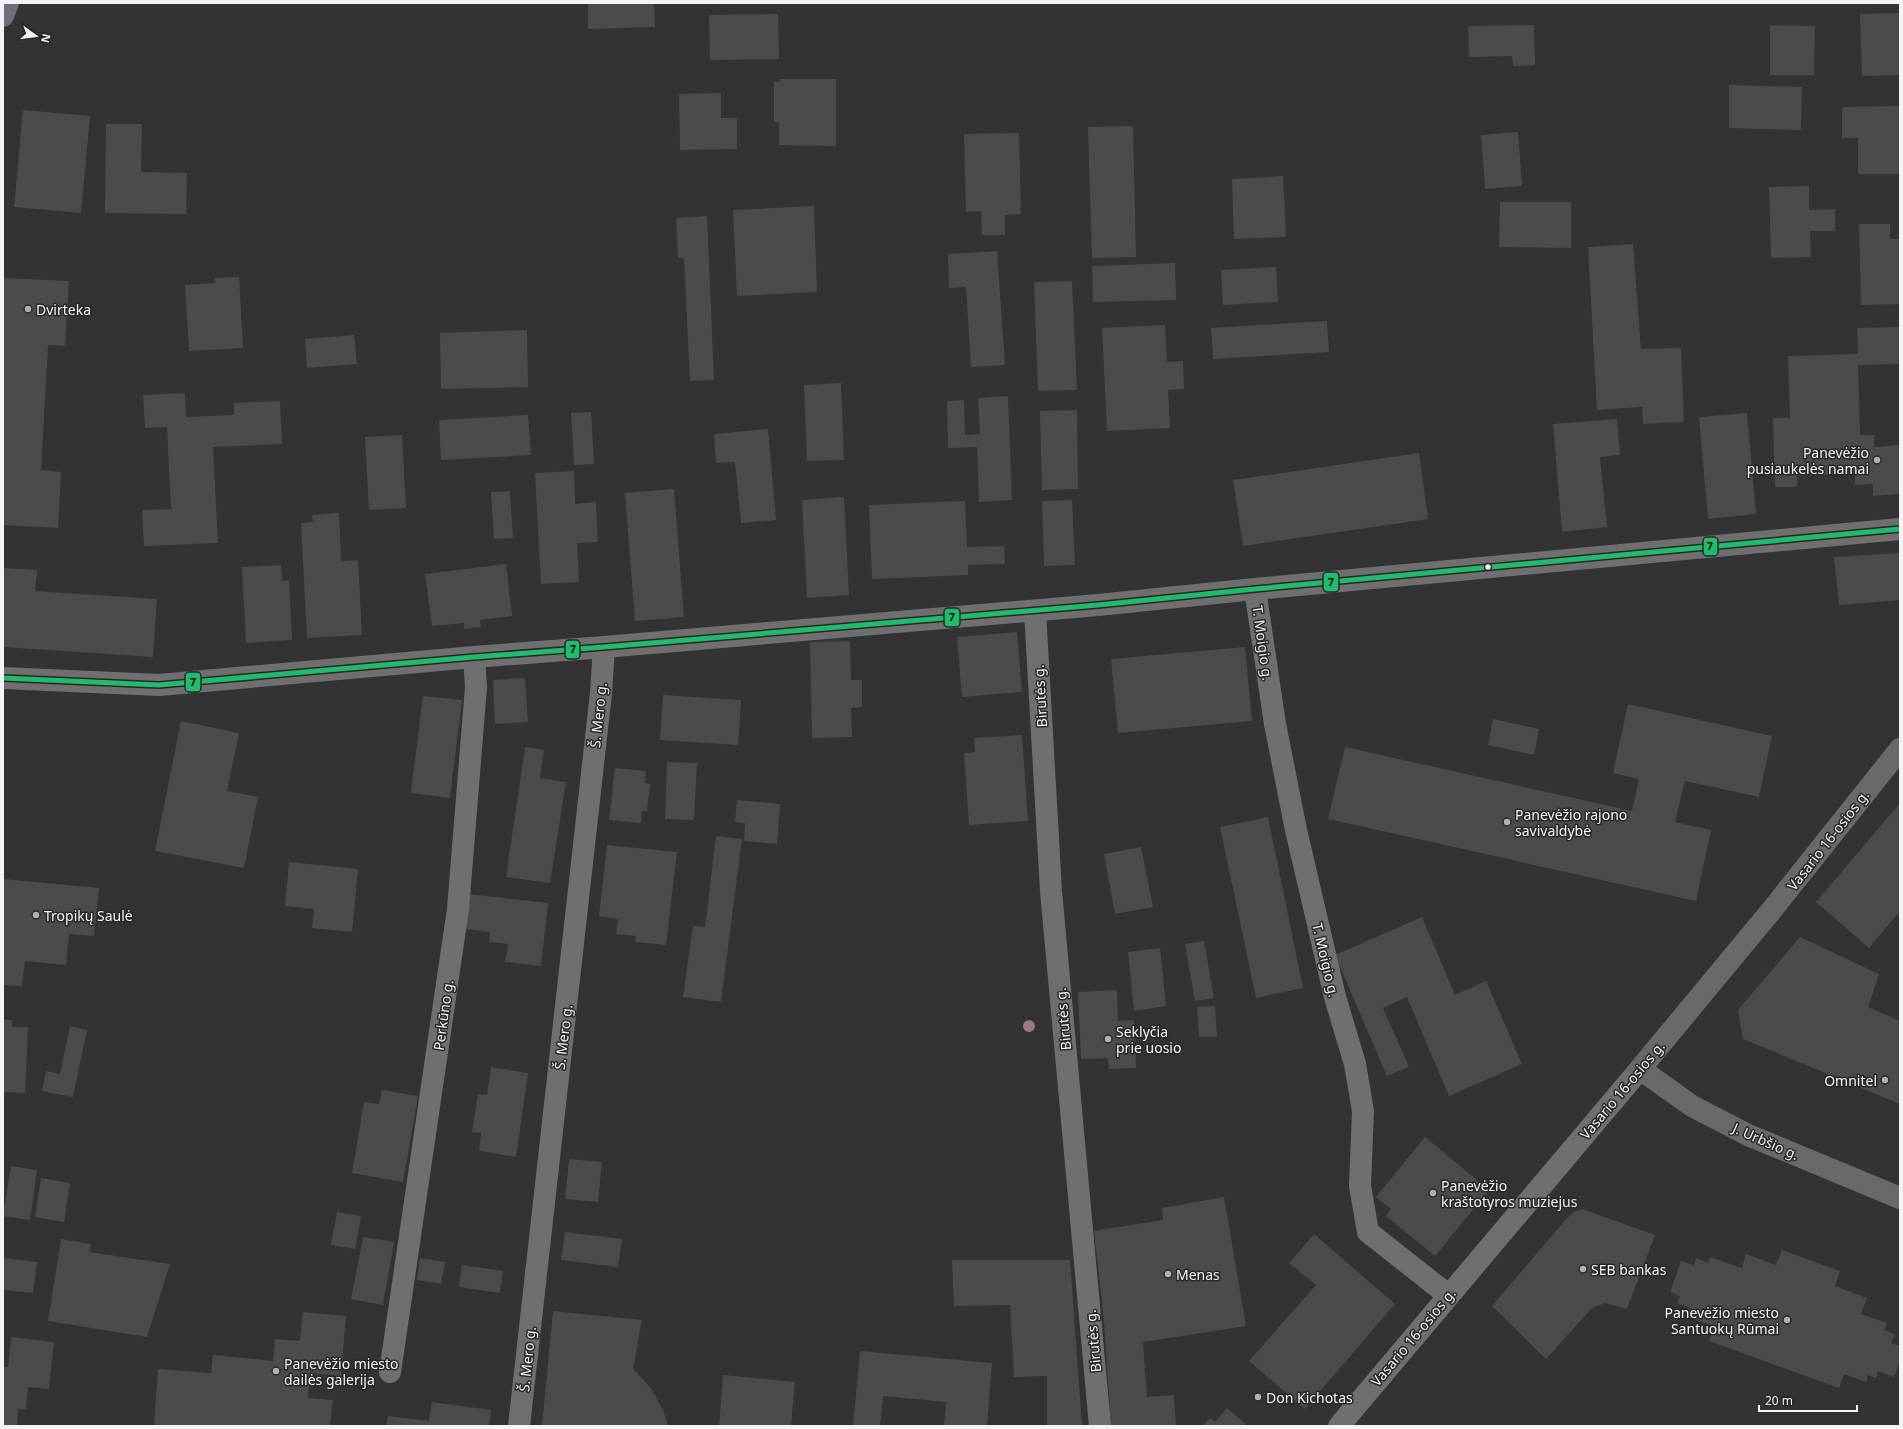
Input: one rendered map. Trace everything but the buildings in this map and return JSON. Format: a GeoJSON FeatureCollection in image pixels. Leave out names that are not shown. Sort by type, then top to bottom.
{"type":"FeatureCollection","features":[{"type":"Feature","properties":{"kind":"highway"},"geometry":{"type":"LineString","coordinates":[[3,16],[8,3]]}},
{"type":"Feature","properties":{"kind":"main road","name":"Vasario 16-osios g."},"geometry":{"type":"LineString","coordinates":[[1640,1069],[1775,906],[1900,749]]}},
{"type":"Feature","properties":{"kind":"main road","name":"J. Urbšio g."},"geometry":{"type":"LineString","coordinates":[[1640,1069],[1692,1106],[1748,1135],[1900,1198]]}},
{"type":"Feature","properties":{"kind":"street"},"geometry":{"type":"LineString","coordinates":[[3,678],[159,685],[474,657],[604,648],[1035,611],[1900,528]]}},
{"type":"Feature","properties":{"kind":"street","name":"T. Moigio g."},"geometry":{"type":"LineString","coordinates":[[1255,589],[1275,724],[1296,830],[1334,997],[1355,1064],[1360,1091],[1363,1111],[1360,1186],[1368,1232],[1448,1296]]}},
{"type":"Feature","properties":{"kind":"street","name":"Birutės g."},"geometry":{"type":"LineString","coordinates":[[1035,611],[1051,891],[1100,1426]]}},
{"type":"Feature","properties":{"kind":"street","name":"Š. Mero g."},"geometry":{"type":"LineString","coordinates":[[519,1426],[601,693],[604,648]]}},
{"type":"Feature","properties":{"kind":"street","name":"Perkūno g."},"geometry":{"type":"LineString","coordinates":[[390,1372],[458,908],[476,687],[474,657]]}},
{"type":"Feature","properties":{"kind":"street","name":"Vasario 16-osios g."},"geometry":{"type":"LineString","coordinates":[[1339,1426],[1640,1069]]}},
{"type":"Feature","properties":{"kind":"transit line","name":"7"},"geometry":{"type":"LineString","coordinates":[[3,678],[159,685],[1098,605],[1900,529]]}},
{"type":"Feature","properties":{"kind":"place","name":"Dvirteka"},"geometry":{"type":"Point","coordinates":[28,309]}},
{"type":"Feature","properties":{"kind":"place","name":"Panevėžio pusiaukelės namai"},"geometry":{"type":"Point","coordinates":[1877,460]}},
{"type":"Feature","properties":{"kind":"place","name":"Panevėžio rajono savivaldybė"},"geometry":{"type":"Point","coordinates":[1507,822]}},
{"type":"Feature","properties":{"kind":"place","name":"Tropikų Saulė"},"geometry":{"type":"Point","coordinates":[36,915]}},
{"type":"Feature","properties":{"kind":"place","name":"Seklyčia prie uosio"},"geometry":{"type":"Point","coordinates":[1108,1039]}},
{"type":"Feature","properties":{"kind":"place","name":"Omnitel"},"geometry":{"type":"Point","coordinates":[1885,1080]}},
{"type":"Feature","properties":{"kind":"place","name":"Panevėžio kraštotyros muziejus"},"geometry":{"type":"Point","coordinates":[1433,1193]}},
{"type":"Feature","properties":{"kind":"place","name":"SEB bankas"},"geometry":{"type":"Point","coordinates":[1583,1269]}},
{"type":"Feature","properties":{"kind":"place","name":"Menas"},"geometry":{"type":"Point","coordinates":[1168,1274]}},
{"type":"Feature","properties":{"kind":"place","name":"Panevėžio miesto Santuokų Rūmai"},"geometry":{"type":"Point","coordinates":[1787,1320]}},
{"type":"Feature","properties":{"kind":"place","name":"Panevėžio miesto dailės galerija"},"geometry":{"type":"Point","coordinates":[276,1371]}},
{"type":"Feature","properties":{"kind":"place","name":"Don Kichotas"},"geometry":{"type":"Point","coordinates":[1258,1397]}}]}
